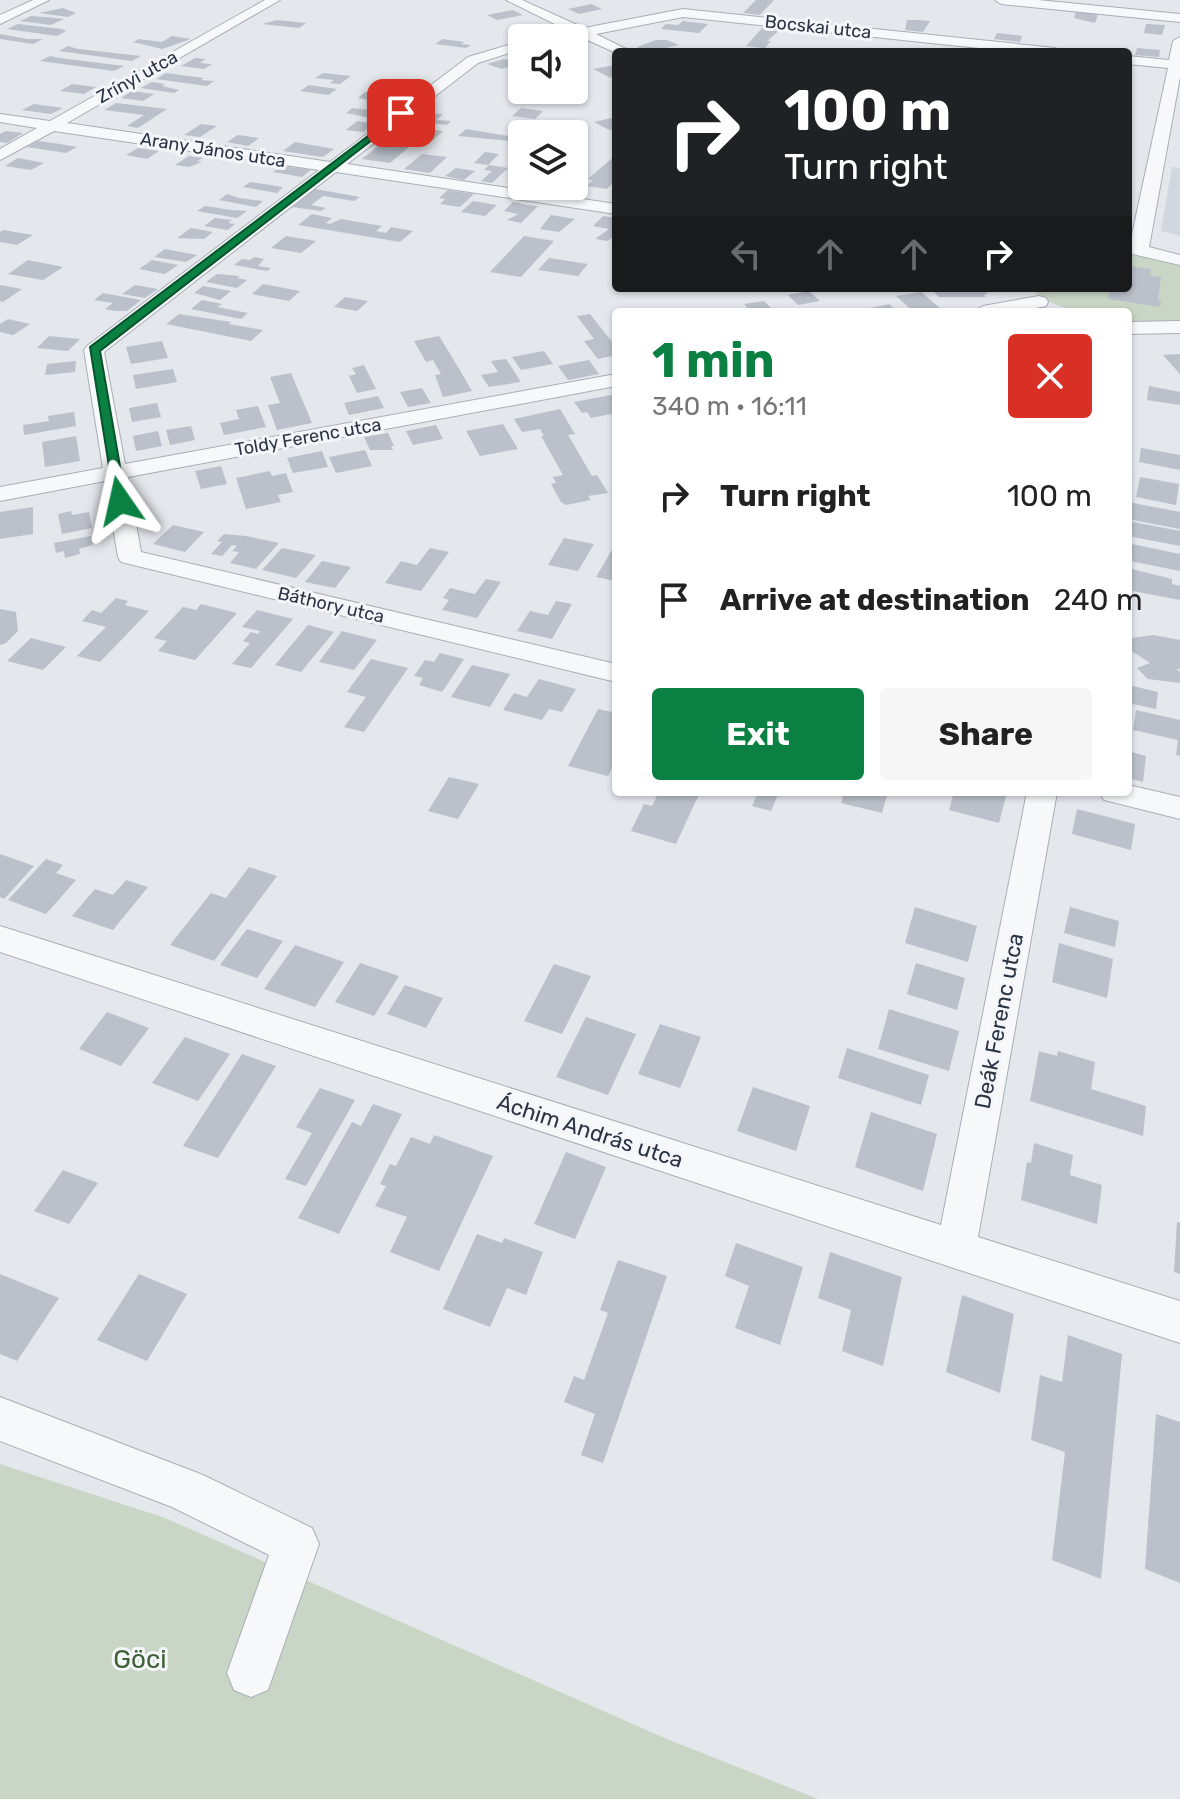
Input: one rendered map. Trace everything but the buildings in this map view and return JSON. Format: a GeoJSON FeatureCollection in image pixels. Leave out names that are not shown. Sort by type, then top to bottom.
{"type":"FeatureCollection","features":[{"type":"Feature","properties":{"kind":"street"},"geometry":{"type":"LineString","coordinates":[[0,20],[43,0]]}},
{"type":"Feature","properties":{"kind":"street","name":"Zrínyi utca"},"geometry":{"type":"LineString","coordinates":[[0,155],[274,0]]}},
{"type":"Feature","properties":{"kind":"street"},"geometry":{"type":"LineString","coordinates":[[512,0],[563,24]]}},
{"type":"Feature","properties":{"kind":"street"},"geometry":{"type":"LineString","coordinates":[[1001,0],[1180,18]]}},
{"type":"Feature","properties":{"kind":"street","name":"Bocskai utca"},"geometry":{"type":"LineString","coordinates":[[588,32],[690,13],[1018,48]]}},
{"type":"Feature","properties":{"kind":"street"},"geometry":{"type":"LineString","coordinates":[[588,36],[616,48]]}},
{"type":"Feature","properties":{"kind":"street"},"geometry":{"type":"LineString","coordinates":[[1180,41],[1178,65],[1134,250],[1180,260]]}},
{"type":"Feature","properties":{"kind":"street"},"geometry":{"type":"LineString","coordinates":[[114,473],[94,350],[329,167],[473,60],[508,49]]}},
{"type":"Feature","properties":{"kind":"street"},"geometry":{"type":"LineString","coordinates":[[1132,60],[1178,65]]}},
{"type":"Feature","properties":{"kind":"street","name":"Arany János utca"},"geometry":{"type":"LineString","coordinates":[[0,118],[612,208]]}},
{"type":"Feature","properties":{"kind":"street"},"geometry":{"type":"LineString","coordinates":[[1028,292],[1052,308]]}},
{"type":"Feature","properties":{"kind":"street"},"geometry":{"type":"LineString","coordinates":[[1005,308],[1039,302]]}},
{"type":"Feature","properties":{"kind":"street"},"geometry":{"type":"LineString","coordinates":[[1132,328],[1180,327]]}},
{"type":"Feature","properties":{"kind":"street","name":"Toldy Ferenc utca"},"geometry":{"type":"LineString","coordinates":[[0,494],[612,381]]}},
{"type":"Feature","properties":{"kind":"street","name":"Báthory utca"},"geometry":{"type":"LineString","coordinates":[[114,473],[130,557],[612,672]]}},
{"type":"Feature","properties":{"kind":"street","name":"Deák Ferenc utca"},"geometry":{"type":"LineString","coordinates":[[956,1251],[1041,796]]}},
{"type":"Feature","properties":{"kind":"street"},"geometry":{"type":"LineString","coordinates":[[1130,796],[1180,808]]}},
{"type":"Feature","properties":{"kind":"street","name":"Áchim András utca"},"geometry":{"type":"LineString","coordinates":[[0,939],[1180,1322]]}},
{"type":"Feature","properties":{"kind":"street"},"geometry":{"type":"LineString","coordinates":[[0,1419],[108,1459],[236,1513],[296,1544],[251,1673]]}},
{"type":"Feature","properties":{"kind":"shaded area"},"geometry":{"type":"Polygon","coordinates":[[[1172,167],[1180,168],[1180,236],[1161,231],[1172,167]]]}},
{"type":"Feature","properties":{"kind":"green space"},"geometry":{"type":"Polygon","coordinates":[[[1132,255],[1180,266],[1180,321],[1154,324],[1132,321],[1132,308],[1068,308],[1035,292],[1132,292],[1132,255]]]}},
{"type":"Feature","properties":{"kind":"green space","name":"Göci"},"geometry":{"type":"Polygon","coordinates":[[[0,1464],[165,1518],[667,1739],[818,1799],[0,1799],[0,1464]]]}},
{"type":"Feature","properties":{"kind":"route"},"geometry":{"type":"LineString","coordinates":[[120,501],[94,350],[401,113]]}}]}
